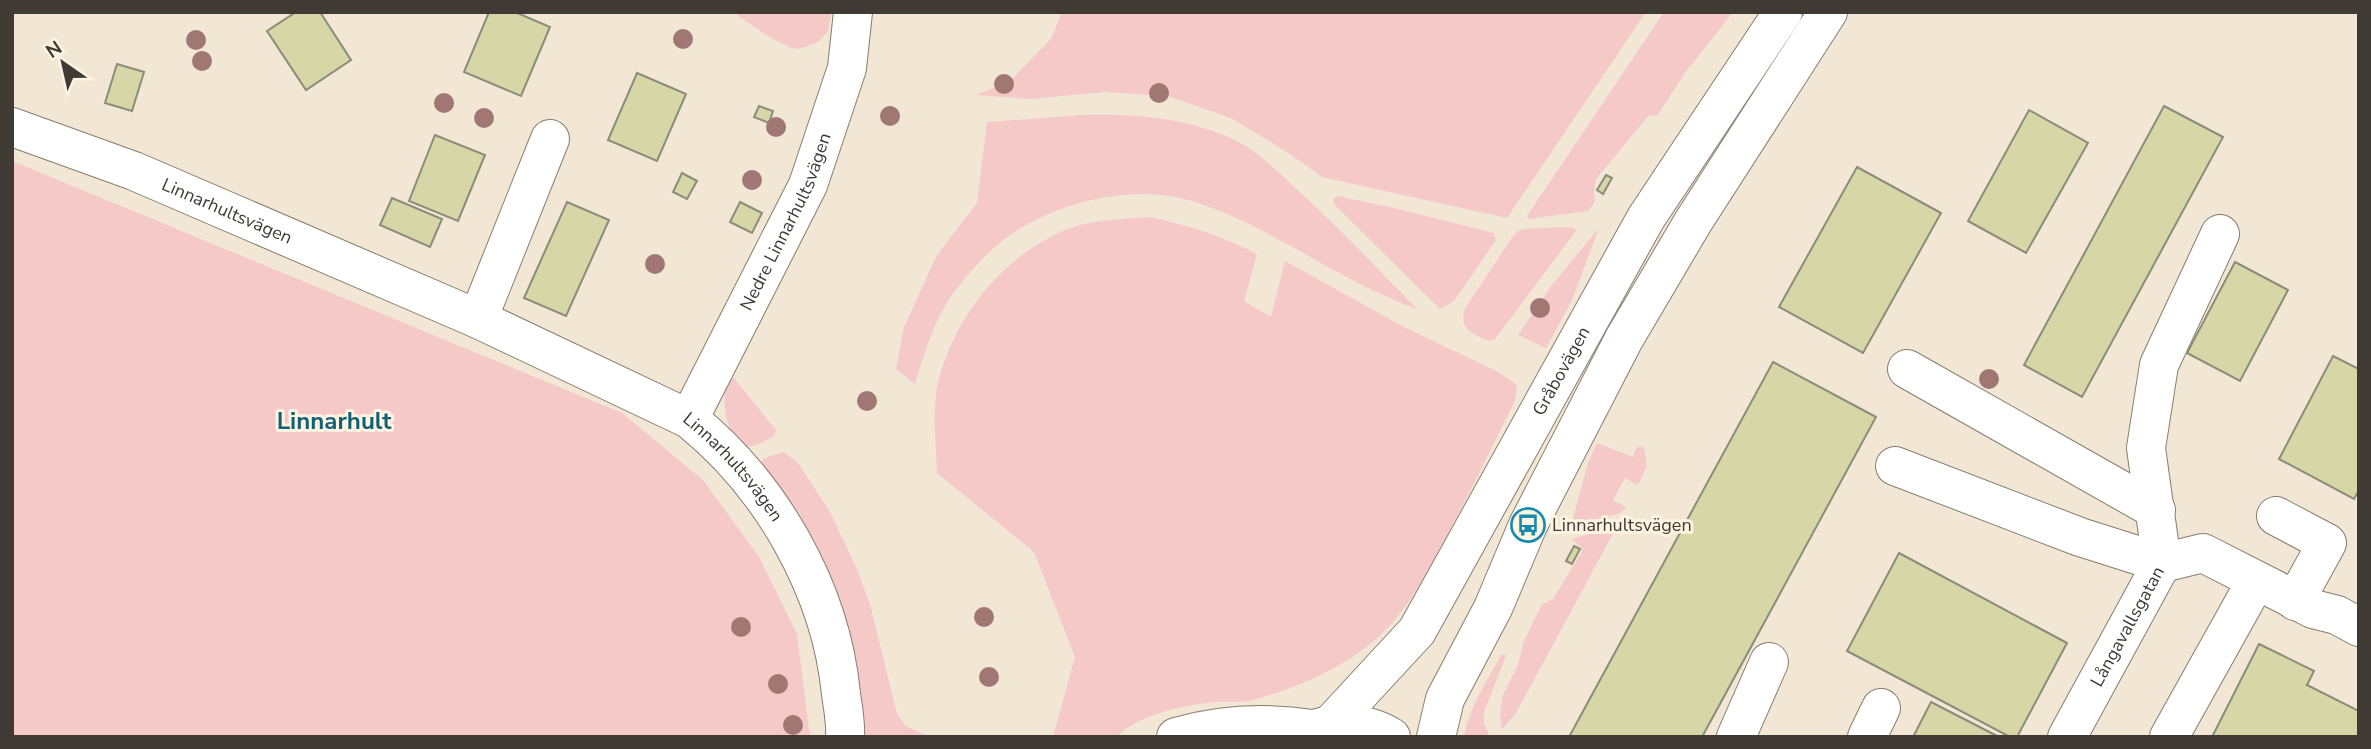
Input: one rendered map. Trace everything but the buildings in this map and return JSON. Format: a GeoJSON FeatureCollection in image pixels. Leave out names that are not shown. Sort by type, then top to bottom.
{"type":"FeatureCollection","features":[{"type":"Feature","properties":{"kind":"street","name":"Nedre Linnarhultsvägen"},"geometry":{"type":"LineString","coordinates":[[689,419],[808,186],[847,68],[853,12]]}},
{"type":"Feature","properties":{"kind":"street","name":"Gråbovägen"},"geometry":{"type":"LineString","coordinates":[[1313,730],[1417,631],[1646,218],[1783,12]]}},
{"type":"Feature","properties":{"kind":"street"},"geometry":{"type":"LineString","coordinates":[[1436,737],[1445,699],[1493,608],[1528,525],[1624,339],[1693,222],[1828,12]]}},
{"type":"Feature","properties":{"kind":"street","name":"Linnarhultsvägen"},"geometry":{"type":"LineString","coordinates":[[12,127],[134,171],[478,319],[689,419],[736,462],[795,548],[824,611],[839,675],[845,737]]}},
{"type":"Feature","properties":{"kind":"street"},"geometry":{"type":"LineString","coordinates":[[478,319],[550,139]]}},
{"type":"Feature","properties":{"kind":"street","name":"Långavallsgatan"},"geometry":{"type":"LineString","coordinates":[[2067,737],[2162,563],[2146,448],[2159,365],[2220,234]]}},
{"type":"Feature","properties":{"kind":"street"},"geometry":{"type":"LineString","coordinates":[[1907,369],[2156,510]]}},
{"type":"Feature","properties":{"kind":"street"},"geometry":{"type":"LineString","coordinates":[[1895,466],[2080,537],[2162,563],[2203,554],[2295,601],[2337,615],[2359,627]]}},
{"type":"Feature","properties":{"kind":"street"},"geometry":{"type":"LineString","coordinates":[[2276,516],[2327,543],[2295,601]]}},
{"type":"Feature","properties":{"kind":"street"},"geometry":{"type":"LineString","coordinates":[[2169,737],[2256,581]]}},
{"type":"Feature","properties":{"kind":"street"},"geometry":{"type":"LineString","coordinates":[[1736,737],[1769,663]]}},
{"type":"Feature","properties":{"kind":"street"},"geometry":{"type":"LineString","coordinates":[[1176,737],[1202,729],[1245,725],[1280,724],[1313,730],[1351,723],[1371,727],[1391,737]]}},
{"type":"Feature","properties":{"kind":"shaded area"},"geometry":{"type":"Polygon","coordinates":[[[736,12],[831,12],[828,31],[818,42],[800,49],[771,38],[736,12]]]}},
{"type":"Feature","properties":{"kind":"shaded area"},"geometry":{"type":"Polygon","coordinates":[[[1062,12],[1646,12],[1507,218],[1322,177],[1233,119],[1168,96],[1105,92],[1030,99],[976,95],[1010,81],[1051,39],[1062,12]]]}},
{"type":"Feature","properties":{"kind":"shaded area"},"geometry":{"type":"Polygon","coordinates":[[[1664,12],[1733,12],[1685,73],[1657,116],[1649,115],[1596,179],[1595,202],[1588,211],[1528,219],[1527,216],[1664,12]]]}},
{"type":"Feature","properties":{"kind":"shaded area"},"geometry":{"type":"Polygon","coordinates":[[[1083,115],[1138,116],[1173,121],[1209,130],[1237,141],[1285,178],[1417,309],[1360,284],[1250,224],[1192,201],[1146,194],[1098,198],[1051,213],[1030,223],[1010,235],[980,261],[954,292],[941,313],[915,384],[896,369],[904,327],[937,255],[977,203],[987,122],[1083,115]]]}},
{"type":"Feature","properties":{"kind":"shaded area"},"geometry":{"type":"Polygon","coordinates":[[[12,161],[622,413],[703,480],[759,557],[797,634],[810,737],[12,737],[12,161]]]}},
{"type":"Feature","properties":{"kind":"shaded area"},"geometry":{"type":"Polygon","coordinates":[[[1337,196],[1494,233],[1496,240],[1454,301],[1440,309],[1335,205],[1333,199],[1337,196]]]}},
{"type":"Feature","properties":{"kind":"shaded area"},"geometry":{"type":"Polygon","coordinates":[[[1150,217],[1205,232],[1257,254],[1244,301],[1271,317],[1285,261],[1404,327],[1498,372],[1517,385],[1515,401],[1460,512],[1419,585],[1396,619],[1362,650],[1318,676],[1253,700],[1204,703],[1177,708],[1137,722],[1117,737],[1053,737],[1075,657],[1034,552],[937,473],[935,415],[938,382],[956,334],[969,312],[984,291],[1021,256],[1042,242],[1074,227],[1107,220],[1150,217]]]}},
{"type":"Feature","properties":{"kind":"shaded area"},"geometry":{"type":"Polygon","coordinates":[[[1568,227],[1576,231],[1495,339],[1490,341],[1468,329],[1463,320],[1466,307],[1513,236],[1525,229],[1568,227]]]}},
{"type":"Feature","properties":{"kind":"shaded area"},"geometry":{"type":"Polygon","coordinates":[[[1599,228],[1572,300],[1546,348],[1518,335],[1552,285],[1599,228]]]}},
{"type":"Feature","properties":{"kind":"shaded area"},"geometry":{"type":"Polygon","coordinates":[[[734,378],[776,430],[774,436],[759,444],[743,446],[732,434],[726,415],[725,395],[728,380],[734,378]]]}},
{"type":"Feature","properties":{"kind":"shaded area"},"geometry":{"type":"Polygon","coordinates":[[[1597,443],[1633,457],[1640,446],[1644,448],[1647,466],[1638,485],[1625,478],[1613,500],[1627,508],[1618,514],[1571,526],[1588,463],[1597,443]]]}},
{"type":"Feature","properties":{"kind":"shaded area"},"geometry":{"type":"Polygon","coordinates":[[[784,452],[798,463],[830,512],[855,565],[870,604],[897,714],[906,726],[930,737],[863,737],[761,463],[764,458],[784,452]]]}},
{"type":"Feature","properties":{"kind":"shaded area"},"geometry":{"type":"Polygon","coordinates":[[[1614,527],[1615,530],[1516,713],[1502,729],[1500,713],[1503,695],[1518,665],[1524,641],[1542,604],[1553,599],[1583,550],[1572,539],[1614,527]]]}},
{"type":"Feature","properties":{"kind":"shaded area"},"geometry":{"type":"Polygon","coordinates":[[[1502,654],[1506,655],[1484,712],[1484,723],[1490,737],[1464,737],[1475,704],[1502,654]]]}},
{"type":"Feature","properties":{"kind":"place","name":"Linnarhultsvägen"},"geometry":{"type":"Point","coordinates":[1528,525]}},
{"type":"Feature","properties":{"kind":"district","name":"Linnarhult"},"geometry":{"type":"Point","coordinates":[334,421]}}]}
